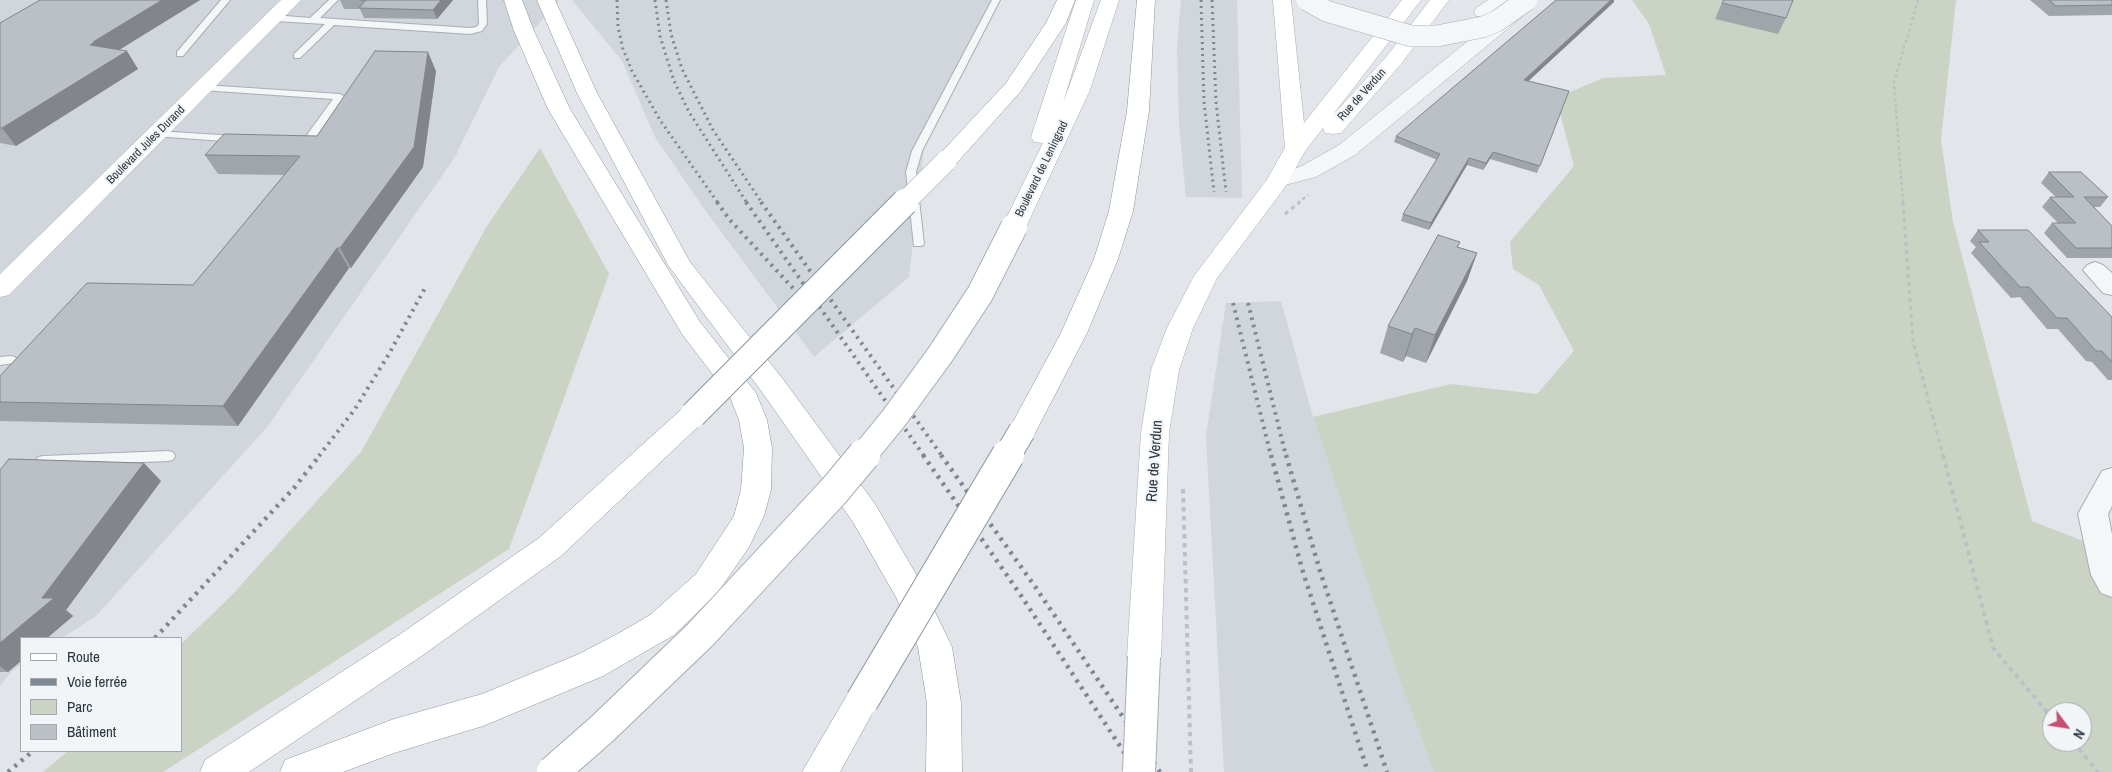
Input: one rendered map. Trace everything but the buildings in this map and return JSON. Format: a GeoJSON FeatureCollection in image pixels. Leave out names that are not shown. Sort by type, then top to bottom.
{"type":"FeatureCollection","features":[{"type":"Feature","properties":{"kind":"main road","name":"Boulevard Jules Durand"},"geometry":{"type":"LineString","coordinates":[[0,289],[292,0]]}},
{"type":"Feature","properties":{"kind":"main road"},"geometry":{"type":"LineString","coordinates":[[298,772],[394,736],[483,710],[534,691],[591,665],[633,642],[662,625],[707,583],[738,538],[749,516],[756,490],[758,448],[753,420],[742,393],[691,328],[559,109],[524,31],[513,0]]}},
{"type":"Feature","properties":{"kind":"main road"},"geometry":{"type":"LineString","coordinates":[[546,0],[548,10],[587,94],[680,266],[772,385],[864,513],[909,591],[935,647],[944,703],[944,772]]}},
{"type":"Feature","properties":{"kind":"main road"},"geometry":{"type":"LineString","coordinates":[[218,772],[411,645],[550,546],[693,416],[946,161],[1014,87],[1056,23],[1066,0]]}},
{"type":"Feature","properties":{"kind":"main road","name":"Boulevard de Leningrad"},"geometry":{"type":"LineString","coordinates":[[1014,227],[1085,0]]}},
{"type":"Feature","properties":{"kind":"main road","name":"Boulevard de Leningrad"},"geometry":{"type":"LineString","coordinates":[[1014,227],[1080,90],[1110,0]]}},
{"type":"Feature","properties":{"kind":"main road"},"geometry":{"type":"LineString","coordinates":[[820,772],[1022,431],[1074,333],[1106,259],[1121,211],[1138,111],[1146,0]]}},
{"type":"Feature","properties":{"kind":"main road"},"geometry":{"type":"LineString","coordinates":[[1282,0],[1296,148]]}},
{"type":"Feature","properties":{"kind":"main road","name":"Rue de Verdun"},"geometry":{"type":"LineString","coordinates":[[1279,181],[1281,171],[1296,148],[1412,0]]}},
{"type":"Feature","properties":{"kind":"main road","name":"Rue de Verdun"},"geometry":{"type":"LineString","coordinates":[[1139,772],[1155,433],[1165,370],[1180,328],[1206,276],[1279,181],[1301,164],[1371,86],[1440,0]]}},
{"type":"Feature","properties":{"kind":"main road"},"geometry":{"type":"LineString","coordinates":[[553,772],[602,729],[700,635],[833,492],[894,418],[940,355],[980,294],[1014,227]]}},
{"type":"Feature","properties":{"kind":"street"},"geometry":{"type":"LineString","coordinates":[[1307,0],[1326,11],[1381,29],[1411,36],[1437,36],[1483,27],[1496,21],[1528,0]]}},
{"type":"Feature","properties":{"kind":"street"},"geometry":{"type":"LineString","coordinates":[[1331,0],[1349,10],[1408,24],[1442,25],[1466,21],[1501,0]]}},
{"type":"Feature","properties":{"kind":"street"},"geometry":{"type":"LineString","coordinates":[[1279,181],[1308,172],[1348,150],[1463,57],[1528,0]]}},
{"type":"Feature","properties":{"kind":"street"},"geometry":{"type":"LineString","coordinates":[[2095,270],[2112,287]]}},
{"type":"Feature","properties":{"kind":"street"},"geometry":{"type":"LineString","coordinates":[[2112,479],[2093,514],[2106,575],[2112,584]]}},
{"type":"Feature","properties":{"kind":"lane"},"geometry":{"type":"LineString","coordinates":[[180,54],[226,0]]}},
{"type":"Feature","properties":{"kind":"lane"},"geometry":{"type":"LineString","coordinates":[[312,21],[334,0]]}},
{"type":"Feature","properties":{"kind":"lane"},"geometry":{"type":"LineString","coordinates":[[274,18],[470,31],[479,29],[483,24],[482,0]]}},
{"type":"Feature","properties":{"kind":"lane"},"geometry":{"type":"LineString","coordinates":[[918,244],[911,172],[917,151],[996,0]]}},
{"type":"Feature","properties":{"kind":"lane"},"geometry":{"type":"LineString","coordinates":[[297,56],[331,23]]}},
{"type":"Feature","properties":{"kind":"lane"},"geometry":{"type":"LineString","coordinates":[[204,88],[340,97],[307,142],[288,141]]}},
{"type":"Feature","properties":{"kind":"lane"},"geometry":{"type":"LineString","coordinates":[[156,134],[250,139]]}},
{"type":"Feature","properties":{"kind":"lane"},"geometry":{"type":"LineString","coordinates":[[33,461],[168,456]]}},
{"type":"Feature","properties":{"kind":"path"},"geometry":{"type":"LineString","coordinates":[[1918,0],[1894,82],[1913,341],[1993,648],[2042,706]]}},
{"type":"Feature","properties":{"kind":"path"},"geometry":{"type":"LineString","coordinates":[[1183,486],[1191,772]]}},
{"type":"Feature","properties":{"kind":"path"},"geometry":{"type":"LineString","coordinates":[[2081,752],[2098,772]]}},
{"type":"Feature","properties":{"kind":"shaded area"},"geometry":{"type":"Polygon","coordinates":[[[0,0],[558,0],[558,3],[499,67],[455,157],[268,426],[96,616],[64,637],[20,637],[20,666],[12,671],[0,686],[0,0]]]}},
{"type":"Feature","properties":{"kind":"shaded area"},"geometry":{"type":"Polygon","coordinates":[[[572,0],[997,0],[924,149],[909,277],[814,357],[702,206],[655,137],[622,61],[572,0]]]}},
{"type":"Feature","properties":{"kind":"shaded area"},"geometry":{"type":"Polygon","coordinates":[[[1181,0],[1237,0],[1242,198],[1186,197],[1179,125],[1177,47],[1181,0]]]}},
{"type":"Feature","properties":{"kind":"shaded area"},"geometry":{"type":"Polygon","coordinates":[[[1281,301],[1313,417],[1399,678],[1434,772],[1224,772],[1206,436],[1226,303],[1281,301]]]}},
{"type":"Feature","properties":{"kind":"green space"},"geometry":{"type":"Polygon","coordinates":[[[1632,0],[1956,0],[1941,140],[1953,222],[2032,521],[2088,543],[2112,583],[2112,772],[1434,772],[1399,678],[1313,417],[1451,384],[1537,394],[1574,351],[1539,285],[1513,269],[1510,242],[1574,166],[1556,98],[1603,78],[1666,75],[1649,24],[1632,0]]]}},
{"type":"Feature","properties":{"kind":"green space"},"geometry":{"type":"Polygon","coordinates":[[[540,148],[609,274],[509,549],[163,772],[43,772],[67,752],[182,752],[182,643],[231,596],[361,452],[487,226],[540,148]]]}},
{"type":"Feature","properties":{"kind":"railway"},"geometry":{"type":"LineString","coordinates":[[617,0],[618,27],[623,49],[632,71],[660,120],[718,203]]}},
{"type":"Feature","properties":{"kind":"railway"},"geometry":{"type":"LineString","coordinates":[[655,0],[660,36],[674,81],[689,112],[747,203]]}},
{"type":"Feature","properties":{"kind":"railway"},"geometry":{"type":"LineString","coordinates":[[666,0],[671,34],[682,69],[713,130],[762,203]]}},
{"type":"Feature","properties":{"kind":"railway"},"geometry":{"type":"LineString","coordinates":[[1201,0],[1204,102],[1214,192]]}},
{"type":"Feature","properties":{"kind":"railway"},"geometry":{"type":"LineString","coordinates":[[1212,0],[1216,102],[1226,192]]}},
{"type":"Feature","properties":{"kind":"railway"},"geometry":{"type":"LineString","coordinates":[[717,202],[729,219],[816,313]]}},
{"type":"Feature","properties":{"kind":"railway"},"geometry":{"type":"LineString","coordinates":[[746,202],[924,456]]}},
{"type":"Feature","properties":{"kind":"railway"},"geometry":{"type":"LineString","coordinates":[[761,202],[942,456]]}},
{"type":"Feature","properties":{"kind":"railway"},"geometry":{"type":"LineString","coordinates":[[319,456],[355,409],[389,354],[425,288]]}},
{"type":"Feature","properties":{"kind":"railway"},"geometry":{"type":"LineString","coordinates":[[1233,303],[1271,456]]}},
{"type":"Feature","properties":{"kind":"railway"},"geometry":{"type":"LineString","coordinates":[[1248,303],[1286,456]]}},
{"type":"Feature","properties":{"kind":"railway"},"geometry":{"type":"LineString","coordinates":[[156,637],[294,488],[320,455]]}},
{"type":"Feature","properties":{"kind":"railway"},"geometry":{"type":"LineString","coordinates":[[923,455],[1020,594],[1137,772]]}},
{"type":"Feature","properties":{"kind":"railway"},"geometry":{"type":"LineString","coordinates":[[941,455],[1034,585],[1160,772]]}},
{"type":"Feature","properties":{"kind":"railway"},"geometry":{"type":"LineString","coordinates":[[1271,455],[1302,569],[1368,772]]}},
{"type":"Feature","properties":{"kind":"railway"},"geometry":{"type":"LineString","coordinates":[[1286,455],[1320,571],[1387,772]]}},
{"type":"Feature","properties":{"kind":"railway"},"geometry":{"type":"LineString","coordinates":[[8,772],[32,752]]}}]}
